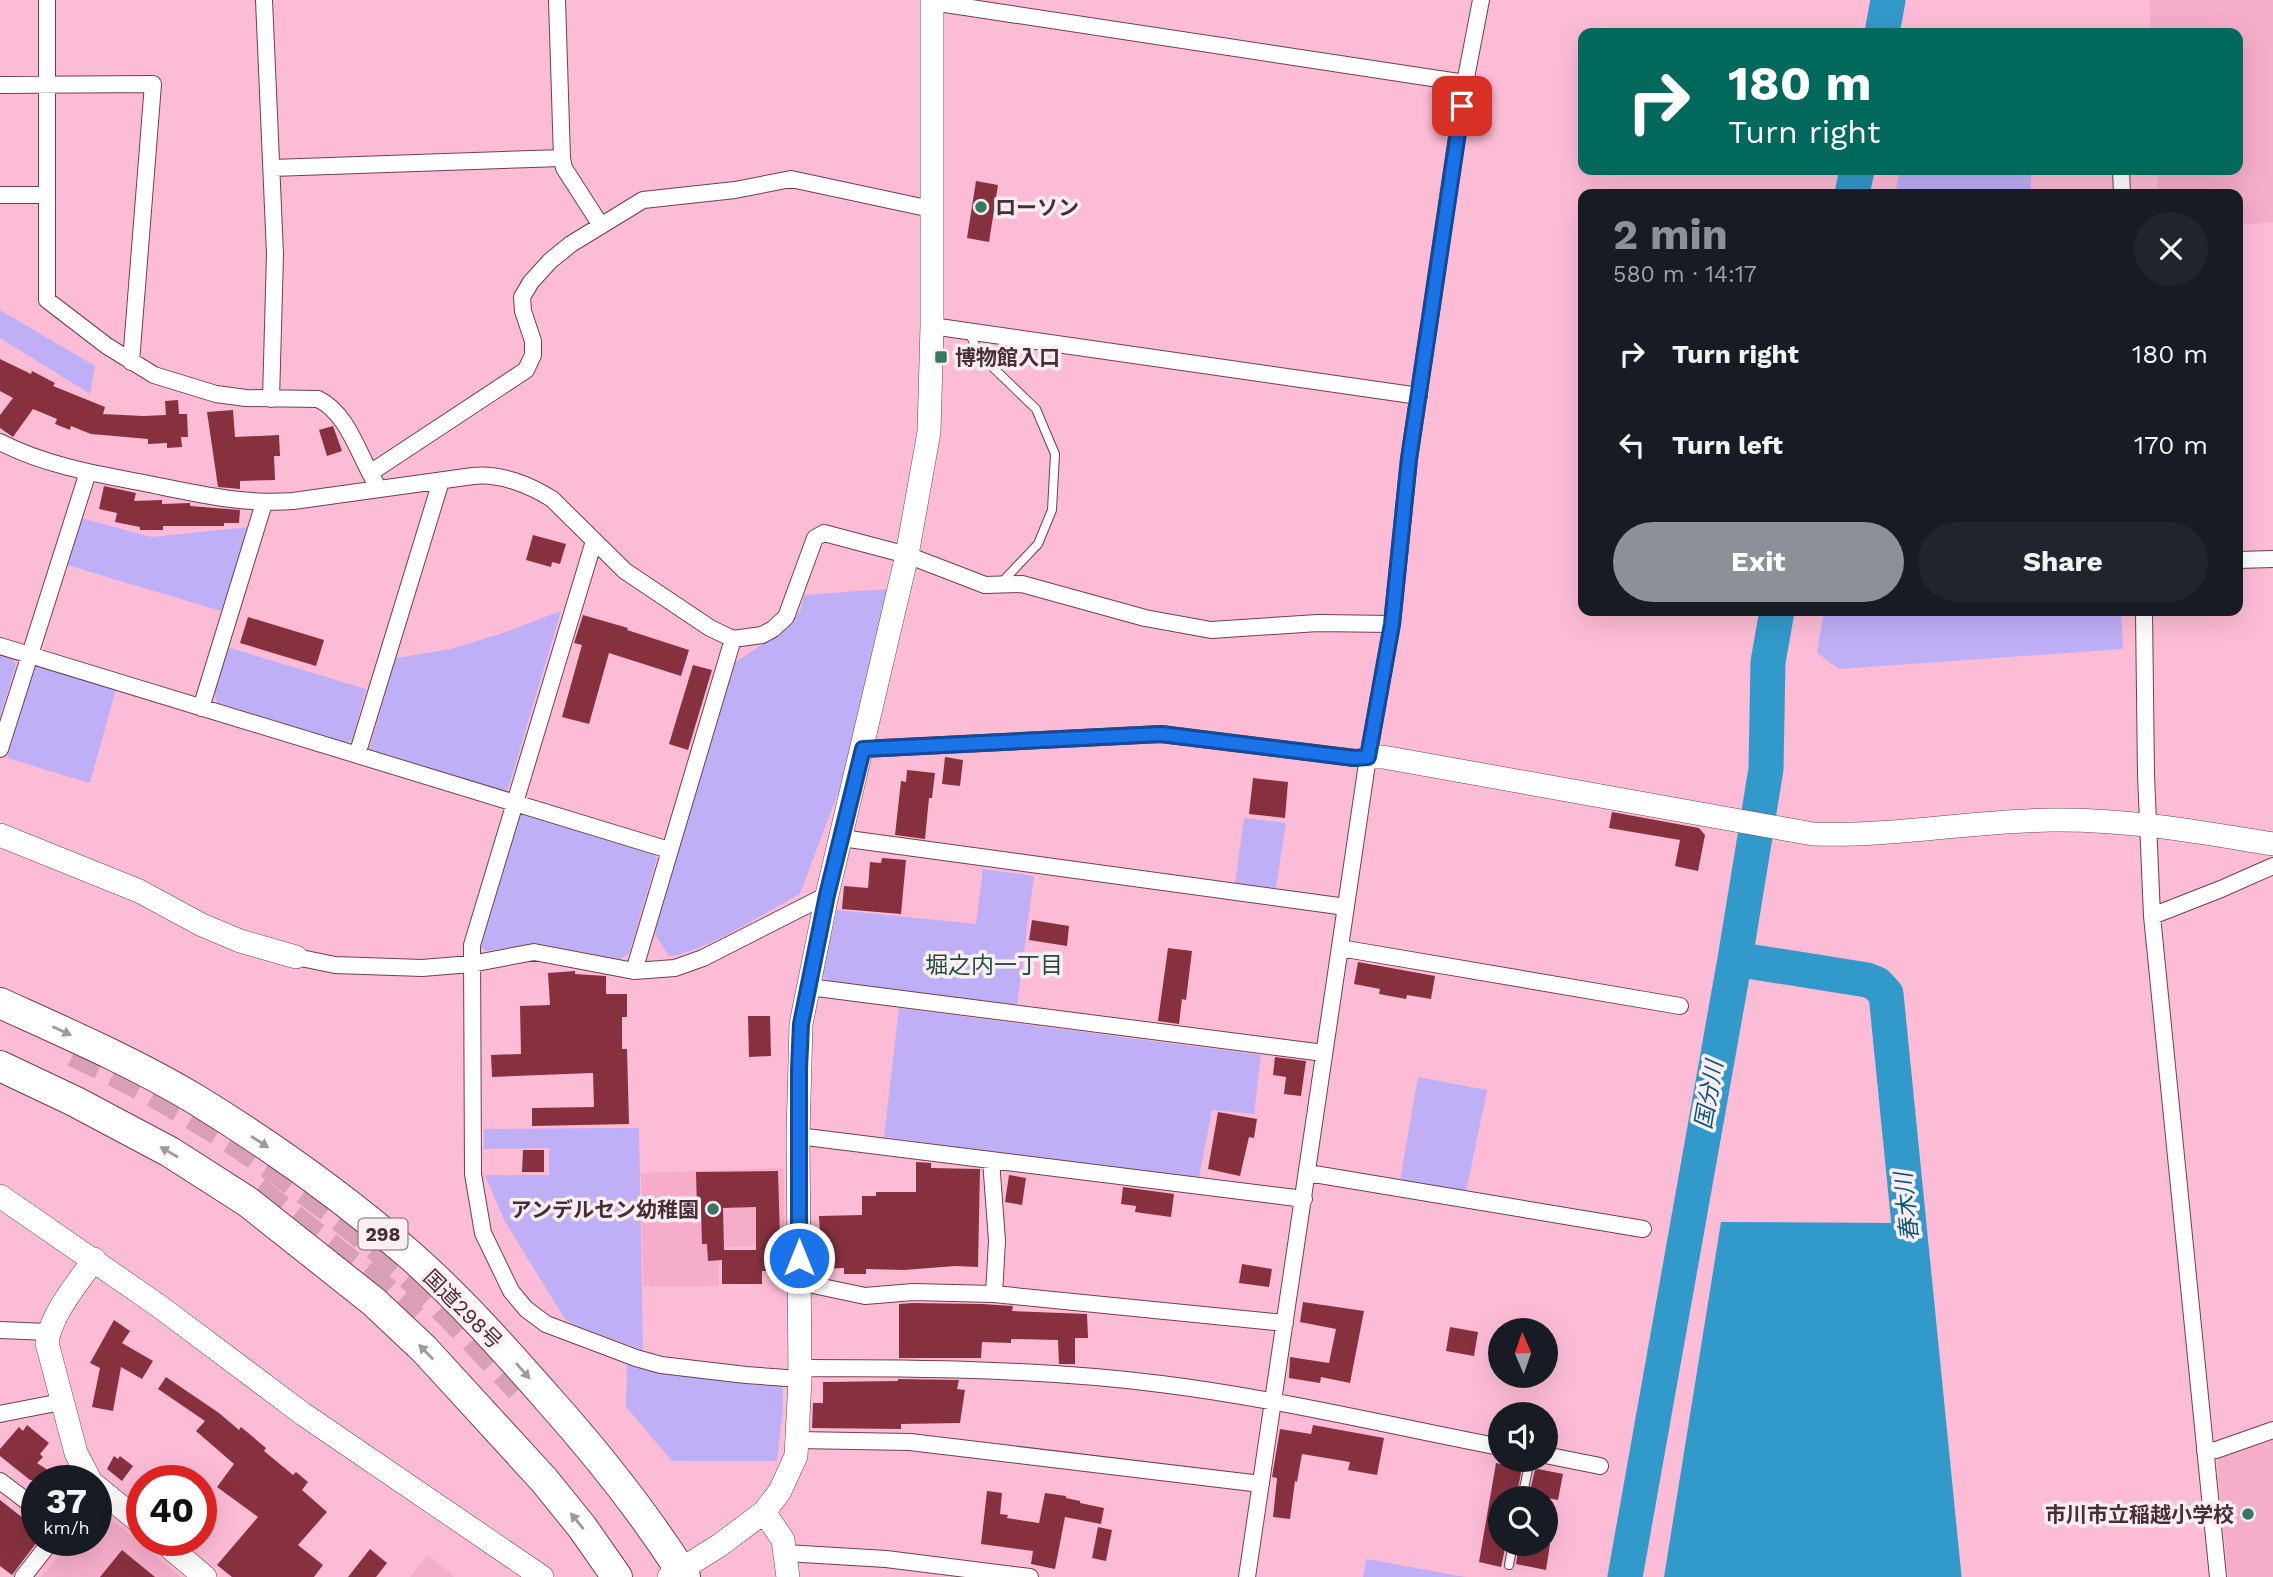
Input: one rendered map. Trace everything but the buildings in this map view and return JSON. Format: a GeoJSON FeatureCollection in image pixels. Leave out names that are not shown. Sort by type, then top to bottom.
{"type":"FeatureCollection","features":[{"type":"Feature","properties":{"kind":"highway","name":"国道298号"},"geometry":{"type":"LineString","coordinates":[[0,1003],[99,1048],[194,1099],[278,1153],[410,1255],[472,1315],[591,1448],[629,1496],[678,1574]]}},
{"type":"Feature","properties":{"kind":"highway","name":"298"},"geometry":{"type":"LineString","coordinates":[[0,1066],[74,1101],[170,1152],[248,1202],[374,1301],[424,1349],[544,1480],[582,1527],[617,1577]]}},
{"type":"Feature","properties":{"kind":"street"},"geometry":{"type":"LineString","coordinates":[[47,0],[47,300],[131,362],[154,375],[216,394],[246,398],[318,399],[326,403],[340,418],[379,488]]}},
{"type":"Feature","properties":{"kind":"street"},"geometry":{"type":"LineString","coordinates":[[264,0],[275,254],[271,398]]}},
{"type":"Feature","properties":{"kind":"street"},"geometry":{"type":"LineString","coordinates":[[557,0],[562,158],[564,168],[600,224]]}},
{"type":"Feature","properties":{"kind":"street"},"geometry":{"type":"LineString","coordinates":[[1247,1577],[1368,757],[1392,624],[1409,459],[1465,83],[1481,0]]}},
{"type":"Feature","properties":{"kind":"street"},"geometry":{"type":"LineString","coordinates":[[678,1574],[764,1512],[789,1476],[798,1440],[798,1136],[801,1024],[827,895],[907,555],[929,432],[932,326],[932,1],[1465,83]]}},
{"type":"Feature","properties":{"kind":"street"},"geometry":{"type":"LineString","coordinates":[[0,85],[153,84],[131,362]]}},
{"type":"Feature","properties":{"kind":"street"},"geometry":{"type":"LineString","coordinates":[[272,168],[562,158]]}},
{"type":"Feature","properties":{"kind":"street"},"geometry":{"type":"LineString","coordinates":[[370,473],[526,370],[533,355],[533,341],[525,318],[522,297],[531,282],[550,261],[600,224],[643,200],[735,190],[791,179],[932,209]]}},
{"type":"Feature","properties":{"kind":"street"},"geometry":{"type":"LineString","coordinates":[[0,195],[46,195]]}},
{"type":"Feature","properties":{"kind":"street"},"geometry":{"type":"LineString","coordinates":[[932,326],[1419,396]]}},
{"type":"Feature","properties":{"kind":"street"},"geometry":{"type":"LineString","coordinates":[[0,442],[20,452],[88,472],[226,499],[264,503],[485,475],[540,491],[562,506],[625,571],[710,628],[733,639],[762,635],[774,629],[786,617],[815,538],[824,533],[907,555],[985,585],[1022,584],[1145,618],[1210,630],[1318,623],[1392,624]]}},
{"type":"Feature","properties":{"kind":"street"},"geometry":{"type":"LineString","coordinates":[[0,749],[88,472]]}},
{"type":"Feature","properties":{"kind":"street"},"geometry":{"type":"LineString","coordinates":[[357,755],[441,481]]}},
{"type":"Feature","properties":{"kind":"street"},"geometry":{"type":"LineString","coordinates":[[201,708],[264,503]]}},
{"type":"Feature","properties":{"kind":"street"},"geometry":{"type":"LineString","coordinates":[[594,541],[472,945],[473,1174],[483,1233],[511,1291],[526,1309],[546,1324],[636,1358],[688,1369],[800,1373],[1027,1371],[1161,1384],[1488,1445]]}},
{"type":"Feature","properties":{"kind":"street"},"geometry":{"type":"LineString","coordinates":[[2243,560],[2273,559]]}},
{"type":"Feature","properties":{"kind":"street"},"geometry":{"type":"LineString","coordinates":[[2144,616],[2152,916],[2218,1577]]}},
{"type":"Feature","properties":{"kind":"street"},"geometry":{"type":"LineString","coordinates":[[634,971],[733,639]]}},
{"type":"Feature","properties":{"kind":"street"},"geometry":{"type":"LineString","coordinates":[[0,646],[669,850]]}},
{"type":"Feature","properties":{"kind":"street"},"geometry":{"type":"LineString","coordinates":[[863,749],[1161,734],[1354,758],[1383,757],[1796,832],[1857,836],[2048,820],[2112,820],[2273,844]]}},
{"type":"Feature","properties":{"kind":"street"},"geometry":{"type":"LineString","coordinates":[[0,835],[139,891],[202,925],[240,941],[296,957],[335,965],[370,968],[471,964],[534,952],[634,971],[675,968],[704,958],[827,895]]}},
{"type":"Feature","properties":{"kind":"street"},"geometry":{"type":"LineString","coordinates":[[841,838],[1346,907]]}},
{"type":"Feature","properties":{"kind":"street"},"geometry":{"type":"LineString","coordinates":[[2152,916],[2221,890],[2273,866]]}},
{"type":"Feature","properties":{"kind":"street"},"geometry":{"type":"LineString","coordinates":[[1340,948],[1680,1006]]}},
{"type":"Feature","properties":{"kind":"street"},"geometry":{"type":"LineString","coordinates":[[809,987],[1324,1053]]}},
{"type":"Feature","properties":{"kind":"street"},"geometry":{"type":"LineString","coordinates":[[798,1136],[1304,1199]]}},
{"type":"Feature","properties":{"kind":"street"},"geometry":{"type":"LineString","coordinates":[[992,1160],[998,1241],[994,1294]]}},
{"type":"Feature","properties":{"kind":"street"},"geometry":{"type":"LineString","coordinates":[[1308,1174],[1643,1229]]}},
{"type":"Feature","properties":{"kind":"street"},"geometry":{"type":"LineString","coordinates":[[0,1196],[94,1259],[303,1414],[542,1577]]}},
{"type":"Feature","properties":{"kind":"street"},"geometry":{"type":"LineString","coordinates":[[82,1465],[76,1454],[61,1402],[47,1343],[48,1332],[94,1259]]}},
{"type":"Feature","properties":{"kind":"street"},"geometry":{"type":"LineString","coordinates":[[799,1282],[865,1296],[913,1292],[994,1294],[1285,1323]]}},
{"type":"Feature","properties":{"kind":"street"},"geometry":{"type":"LineString","coordinates":[[0,1330],[48,1332]]}},
{"type":"Feature","properties":{"kind":"street"},"geometry":{"type":"LineString","coordinates":[[0,1414],[61,1402]]}},
{"type":"Feature","properties":{"kind":"street"},"geometry":{"type":"LineString","coordinates":[[2205,1451],[2216,1450],[2273,1430]]}},
{"type":"Feature","properties":{"kind":"street"},"geometry":{"type":"LineString","coordinates":[[798,1440],[910,1442],[1261,1484]]}},
{"type":"Feature","properties":{"kind":"street"},"geometry":{"type":"LineString","coordinates":[[1558,1458],[1600,1466]]}},
{"type":"Feature","properties":{"kind":"street"},"geometry":{"type":"LineString","coordinates":[[0,1481],[21,1497]]}},
{"type":"Feature","properties":{"kind":"street"},"geometry":{"type":"LineString","coordinates":[[112,1499],[126,1511]]}},
{"type":"Feature","properties":{"kind":"street"},"geometry":{"type":"LineString","coordinates":[[764,1512],[777,1529],[786,1553],[788,1577]]}},
{"type":"Feature","properties":{"kind":"street"},"geometry":{"type":"LineString","coordinates":[[786,1553],[886,1559],[1030,1577]]}},
{"type":"Feature","properties":{"kind":"street"},"geometry":{"type":"LineString","coordinates":[[23,1577],[39,1556]]}},
{"type":"Feature","properties":{"kind":"street"},"geometry":{"type":"LineString","coordinates":[[180,1556],[205,1577]]}},
{"type":"Feature","properties":{"kind":"lane"},"geometry":{"type":"LineString","coordinates":[[969,332],[979,354],[1036,409],[1055,454],[1052,510],[1038,544],[1000,584]]}},
{"type":"Feature","properties":{"kind":"lane"},"geometry":{"type":"LineString","coordinates":[[1509,1565],[1511,1556]]}},
{"type":"Feature","properties":{"kind":"shaded area"},"geometry":{"type":"Polygon","coordinates":[[[2149,0],[2273,0],[2273,223],[2243,224],[2243,189],[2158,189],[2157,175],[2243,175],[2243,28],[2151,28],[2149,0]]]}},
{"type":"Feature","properties":{"kind":"shaded area"},"geometry":{"type":"Polygon","coordinates":[[[1899,175],[2031,175],[2031,189],[1896,189],[1899,175]]]}},
{"type":"Feature","properties":{"kind":"shaded area"},"geometry":{"type":"Polygon","coordinates":[[[0,310],[95,366],[90,394],[0,338],[0,310]]]}},
{"type":"Feature","properties":{"kind":"shaded area"},"geometry":{"type":"Polygon","coordinates":[[[81,518],[151,537],[250,527],[221,611],[67,565],[81,518]]]}},
{"type":"Feature","properties":{"kind":"shaded area"},"geometry":{"type":"Polygon","coordinates":[[[887,589],[841,785],[800,894],[716,940],[682,954],[669,956],[654,933],[734,663],[788,627],[801,609],[804,595],[887,589]]]}},
{"type":"Feature","properties":{"kind":"shaded area"},"geometry":{"type":"Polygon","coordinates":[[[561,611],[508,789],[501,793],[369,750],[396,658],[450,649],[561,611]]]}},
{"type":"Feature","properties":{"kind":"shaded area"},"geometry":{"type":"Polygon","coordinates":[[[1823,616],[2121,616],[2123,649],[1839,669],[1817,653],[1823,616]]]}},
{"type":"Feature","properties":{"kind":"shaded area"},"geometry":{"type":"Polygon","coordinates":[[[227,647],[366,689],[353,737],[349,742],[342,742],[217,703],[214,692],[227,647]]]}},
{"type":"Feature","properties":{"kind":"shaded area"},"geometry":{"type":"Polygon","coordinates":[[[0,655],[12,659],[16,665],[0,717],[0,655]]]}},
{"type":"Feature","properties":{"kind":"shaded area"},"geometry":{"type":"Polygon","coordinates":[[[40,666],[116,689],[90,783],[7,758],[33,670],[40,666]]]}},
{"type":"Feature","properties":{"kind":"shaded area"},"geometry":{"type":"Polygon","coordinates":[[[524,814],[651,852],[657,858],[629,954],[620,959],[539,944],[486,951],[481,948],[480,941],[517,816],[524,814]]]}},
{"type":"Feature","properties":{"kind":"shaded area"},"geometry":{"type":"Polygon","coordinates":[[[1244,818],[1286,823],[1276,888],[1235,884],[1244,818]]]}},
{"type":"Feature","properties":{"kind":"shaded area"},"geometry":{"type":"Polygon","coordinates":[[[983,869],[1034,876],[1017,1005],[830,983],[822,975],[837,910],[976,924],[983,869]]]}},
{"type":"Feature","properties":{"kind":"shaded area"},"geometry":{"type":"Polygon","coordinates":[[[899,1008],[1261,1055],[1254,1114],[1212,1110],[1199,1177],[884,1137],[899,1008]]]}},
{"type":"Feature","properties":{"kind":"shaded area"},"geometry":{"type":"Polygon","coordinates":[[[1418,1077],[1487,1090],[1466,1192],[1400,1181],[1418,1077]]]}},
{"type":"Feature","properties":{"kind":"shaded area"},"geometry":{"type":"Polygon","coordinates":[[[639,1128],[643,1350],[565,1319],[505,1222],[485,1175],[549,1175],[549,1148],[484,1149],[484,1129],[639,1128]]]}},
{"type":"Feature","properties":{"kind":"shaded area","name":"アンデルセン幼稚園"},"geometry":{"type":"Polygon","coordinates":[[[784,1168],[784,1246],[719,1247],[719,1286],[643,1286],[641,1173],[784,1168]]]}},
{"type":"Feature","properties":{"kind":"shaded area"},"geometry":{"type":"Polygon","coordinates":[[[627,1362],[685,1375],[783,1385],[777,1461],[672,1461],[626,1407],[627,1362]]]}},
{"type":"Feature","properties":{"kind":"shaded area","name":"市川市立稲越小学校"},"geometry":{"type":"Polygon","coordinates":[[[2273,1430],[2273,1577],[2228,1577],[2216,1450],[2273,1430]]]}},
{"type":"Feature","properties":{"kind":"shaded area"},"geometry":{"type":"Polygon","coordinates":[[[112,1521],[126,1532],[126,1556],[155,1556],[181,1577],[41,1577],[59,1556],[112,1556],[112,1521]]]}},
{"type":"Feature","properties":{"kind":"shaded area"},"geometry":{"type":"Polygon","coordinates":[[[428,1555],[454,1577],[410,1577],[428,1555]]]}},
{"type":"Feature","properties":{"kind":"shaded area"},"geometry":{"type":"Polygon","coordinates":[[[1366,1559],[1466,1577],[1363,1577],[1366,1559]]]}},
{"type":"Feature","properties":{"kind":"water"},"geometry":{"type":"Polygon","coordinates":[[[1721,1222],[1896,1223],[1934,1577],[1664,1577],[1721,1222]]]}},
{"type":"Feature","properties":{"kind":"waterway","name":"国分川"},"geometry":{"type":"LineString","coordinates":[[1883,28],[1888,0]]}},
{"type":"Feature","properties":{"kind":"waterway","name":"国分川"},"geometry":{"type":"LineString","coordinates":[[1853,189],[1856,175]]}},
{"type":"Feature","properties":{"kind":"waterway","name":"国分川"},"geometry":{"type":"LineString","coordinates":[[1625,1577],[1735,959],[1766,769],[1768,662],[1776,616]]}},
{"type":"Feature","properties":{"kind":"waterway","name":"春木川"},"geometry":{"type":"LineString","coordinates":[[1735,959],[1867,980],[1877,984],[1886,994],[1944,1577]]}},
{"type":"Feature","properties":{"kind":"tunnel"},"geometry":{"type":"LineString","coordinates":[[74,1052],[161,1096],[286,1175],[364,1235],[417,1281],[520,1388]]}},
{"type":"Feature","properties":{"kind":"tunnel"},"geometry":{"type":"LineString","coordinates":[[256,1191],[383,1290],[413,1319]]}},
{"type":"Feature","properties":{"kind":"place","name":"ローソン"},"geometry":{"type":"Point","coordinates":[981,207]}},
{"type":"Feature","properties":{"kind":"place","name":"博物館入口"},"geometry":{"type":"Point","coordinates":[941,357]}},
{"type":"Feature","properties":{"kind":"place","name":"アンデルセン幼稚園"},"geometry":{"type":"Point","coordinates":[713,1209]}},
{"type":"Feature","properties":{"kind":"place","name":"市川市立稲越小学校"},"geometry":{"type":"Point","coordinates":[2248,1514]}},
{"type":"Feature","properties":{"kind":"district","name":"堀之内一丁目"},"geometry":{"type":"Point","coordinates":[994,965]}},
{"type":"Feature","properties":{"kind":"route"},"geometry":{"type":"LineString","coordinates":[[799,1258],[801,1024],[827,895],[863,749],[1161,734],[1354,758],[1368,757],[1392,624],[1409,459],[1462,106]]}}]}
